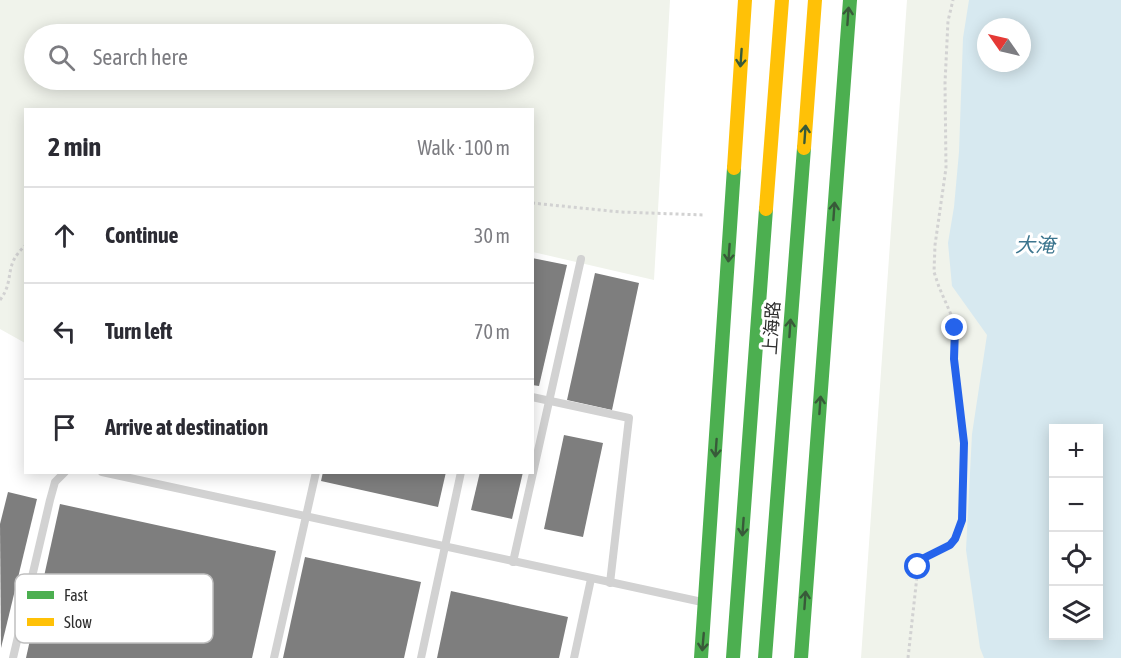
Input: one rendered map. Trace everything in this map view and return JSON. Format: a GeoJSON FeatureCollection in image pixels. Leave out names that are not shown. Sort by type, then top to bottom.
{"type":"FeatureCollection","features":[{"type":"Feature","properties":{"kind":"main road"},"geometry":{"type":"LineString","coordinates":[[701,658],[745,0]]}},
{"type":"Feature","properties":{"kind":"main road","name":"上海路"},"geometry":{"type":"LineString","coordinates":[[733,658],[782,0]]}},
{"type":"Feature","properties":{"kind":"main road","name":"上海路"},"geometry":{"type":"LineString","coordinates":[[765,658],[815,0]]}},
{"type":"Feature","properties":{"kind":"main road"},"geometry":{"type":"LineString","coordinates":[[801,658],[850,0]]}},
{"type":"Feature","properties":{"kind":"lane"},"geometry":{"type":"LineString","coordinates":[[534,465],[581,259]]}},
{"type":"Feature","properties":{"kind":"lane"},"geometry":{"type":"LineString","coordinates":[[534,397],[629,418],[610,583]]}},
{"type":"Feature","properties":{"kind":"lane"},"geometry":{"type":"LineString","coordinates":[[33,574],[55,482],[63,474]]}},
{"type":"Feature","properties":{"kind":"lane"},"geometry":{"type":"LineString","coordinates":[[111,474],[706,603]]}},
{"type":"Feature","properties":{"kind":"lane"},"geometry":{"type":"LineString","coordinates":[[274,658],[316,474]]}},
{"type":"Feature","properties":{"kind":"lane"},"geometry":{"type":"LineString","coordinates":[[421,658],[461,474]]}},
{"type":"Feature","properties":{"kind":"lane"},"geometry":{"type":"LineString","coordinates":[[513,562],[532,474]]}},
{"type":"Feature","properties":{"kind":"lane"},"geometry":{"type":"LineString","coordinates":[[574,658],[591,579]]}},
{"type":"Feature","properties":{"kind":"lane"},"geometry":{"type":"LineString","coordinates":[[13,658],[17,643]]}},
{"type":"Feature","properties":{"kind":"path"},"geometry":{"type":"LineString","coordinates":[[908,658],[918,567],[922,559],[950,545],[955,539],[962,520],[963,509],[964,443],[954,359],[955,328],[934,272],[935,245],[946,168],[945,83],[948,21],[953,0]]}},
{"type":"Feature","properties":{"kind":"path"},"geometry":{"type":"LineString","coordinates":[[534,203],[620,212],[705,215]]}},
{"type":"Feature","properties":{"kind":"path"},"geometry":{"type":"LineString","coordinates":[[0,300],[8,287],[12,261],[24,247]]}},
{"type":"Feature","properties":{"kind":"shaded area"},"geometry":{"type":"Polygon","coordinates":[[[0,0],[670,0],[654,280],[534,252],[534,108],[24,108],[24,342],[0,329],[0,0]]]}},
{"type":"Feature","properties":{"kind":"shaded area","name":"大淹"},"geometry":{"type":"Polygon","coordinates":[[[907,0],[1121,0],[1121,658],[861,658],[907,0]]]}},
{"type":"Feature","properties":{"kind":"water","name":"大淹"},"geometry":{"type":"Polygon","coordinates":[[[969,0],[1121,0],[1121,658],[984,658],[980,648],[966,550],[972,434],[987,335],[952,286],[948,243],[959,152],[963,38],[969,0]]]}},
{"type":"Feature","properties":{"kind":"building"},"geometry":{"type":"Polygon","coordinates":[[[534,258],[567,265],[539,386],[534,385],[534,258]]]}},
{"type":"Feature","properties":{"kind":"building"},"geometry":{"type":"Polygon","coordinates":[[[595,273],[639,283],[612,410],[567,400],[595,273]]]}},
{"type":"Feature","properties":{"kind":"building"},"geometry":{"type":"Polygon","coordinates":[[[564,435],[603,443],[583,537],[544,529],[564,435]]]}},
{"type":"Feature","properties":{"kind":"building"},"geometry":{"type":"Polygon","coordinates":[[[323,474],[446,474],[438,507],[321,481],[323,474]]]}},
{"type":"Feature","properties":{"kind":"building"},"geometry":{"type":"Polygon","coordinates":[[[480,474],[523,474],[512,519],[471,510],[480,474]]]}},
{"type":"Feature","properties":{"kind":"building"},"geometry":{"type":"Polygon","coordinates":[[[8,492],[37,499],[19,574],[15,574],[15,590],[1,648],[0,524],[8,492]]]}},
{"type":"Feature","properties":{"kind":"building"},"geometry":{"type":"Polygon","coordinates":[[[60,504],[276,551],[252,658],[26,658],[29,643],[213,643],[213,574],[45,574],[60,504]]]}},
{"type":"Feature","properties":{"kind":"building"},"geometry":{"type":"Polygon","coordinates":[[[305,557],[421,582],[404,658],[283,658],[305,557]]]}},
{"type":"Feature","properties":{"kind":"building"},"geometry":{"type":"Polygon","coordinates":[[[451,591],[568,617],[559,658],[437,658],[451,591]]]}},
{"type":"Feature","properties":{"kind":"traffic: fast"},"geometry":{"type":"LineString","coordinates":[[801,658],[850,0]]}},
{"type":"Feature","properties":{"kind":"traffic: fast"},"geometry":{"type":"LineString","coordinates":[[765,658],[804,148]]}},
{"type":"Feature","properties":{"kind":"traffic: fast"},"geometry":{"type":"LineString","coordinates":[[701,658],[734,168]]}},
{"type":"Feature","properties":{"kind":"traffic: fast"},"geometry":{"type":"LineString","coordinates":[[733,658],[766,209]]}},
{"type":"Feature","properties":{"kind":"traffic: slow"},"geometry":{"type":"LineString","coordinates":[[734,168],[745,0]]}},
{"type":"Feature","properties":{"kind":"traffic: slow"},"geometry":{"type":"LineString","coordinates":[[766,209],[782,0]]}},
{"type":"Feature","properties":{"kind":"traffic: slow"},"geometry":{"type":"LineString","coordinates":[[804,148],[815,0]]}},
{"type":"Feature","properties":{"kind":"route"},"geometry":{"type":"LineString","coordinates":[[918,567],[922,559],[950,545],[955,539],[962,520],[964,443],[954,359],[955,328]]}}]}
